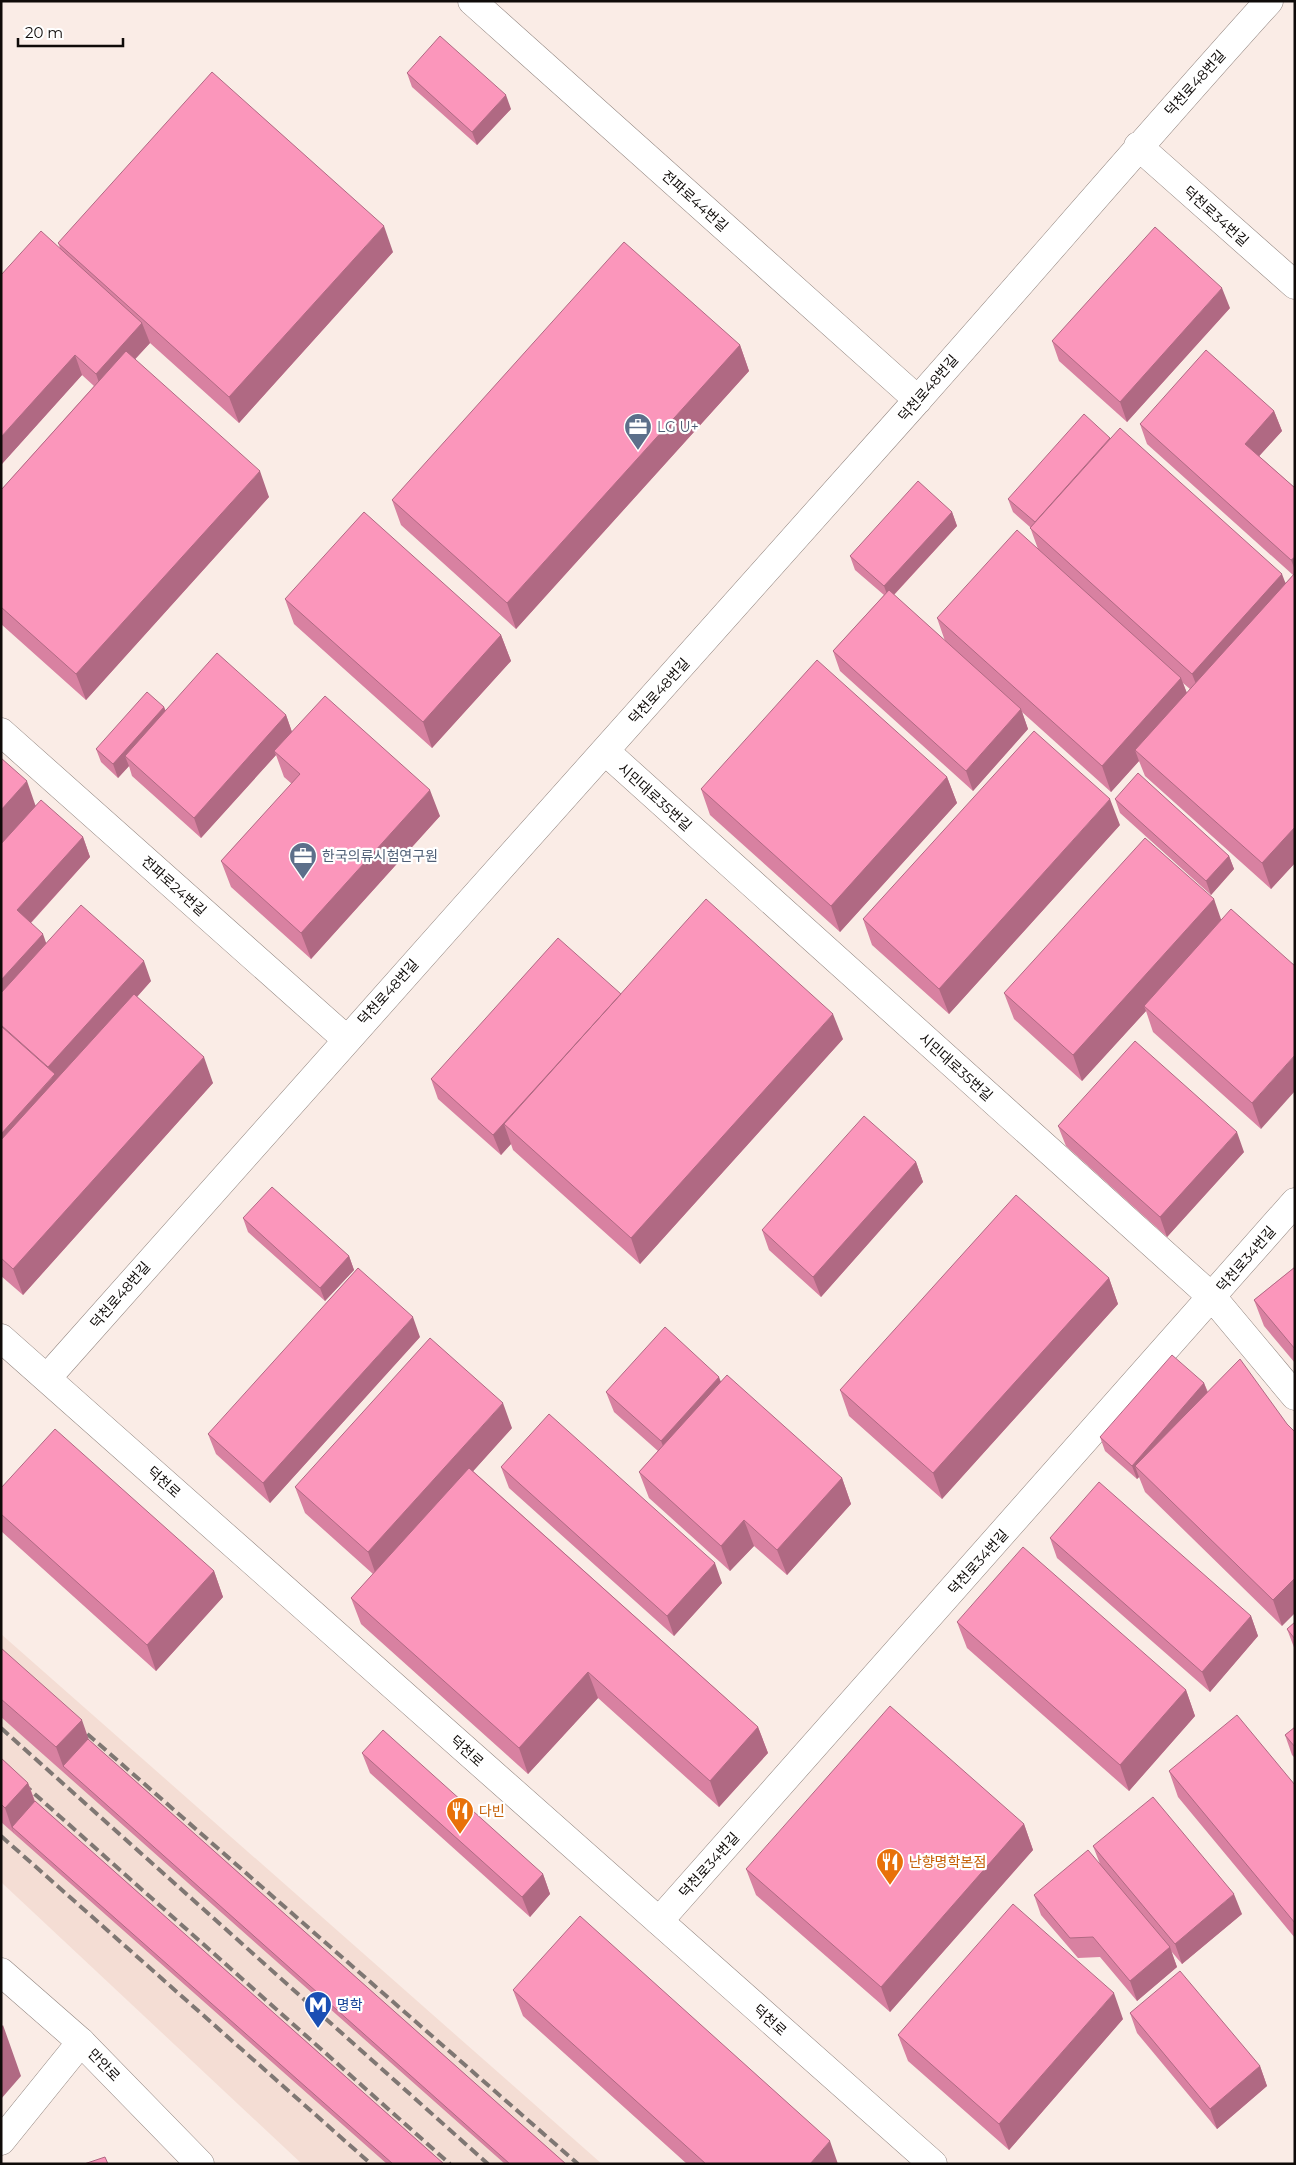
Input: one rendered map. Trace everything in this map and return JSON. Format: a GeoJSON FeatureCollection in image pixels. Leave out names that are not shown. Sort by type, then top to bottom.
{"type":"FeatureCollection","features":[{"type":"Feature","properties":{"kind":"street","name":"전파로44번길"},"geometry":{"type":"LineString","coordinates":[[472,1],[918,400]]}},
{"type":"Feature","properties":{"kind":"street","name":"덕천로48번길"},"geometry":{"type":"LineString","coordinates":[[47,1378],[346,1039],[918,400],[1138,146],[1269,1]]}},
{"type":"Feature","properties":{"kind":"street","name":"덕천로34번길"},"geometry":{"type":"LineString","coordinates":[[1138,146],[1295,285]]}},
{"type":"Feature","properties":{"kind":"street","name":"전파로24번길"},"geometry":{"type":"LineString","coordinates":[[1,732],[346,1039]]}},
{"type":"Feature","properties":{"kind":"street","name":"시민대로35번길"},"geometry":{"type":"LineString","coordinates":[[605,751],[1212,1298],[1295,1396]]}},
{"type":"Feature","properties":{"kind":"street","name":"덕천로34번길"},"geometry":{"type":"LineString","coordinates":[[659,1921],[1295,1202]]}},
{"type":"Feature","properties":{"kind":"street","name":"덕천로"},"geometry":{"type":"LineString","coordinates":[[1,1338],[933,2164]]}},
{"type":"Feature","properties":{"kind":"street","name":"만안로"},"geometry":{"type":"LineString","coordinates":[[1,1972],[81,2042],[200,2164]]}},
{"type":"Feature","properties":{"kind":"street"},"geometry":{"type":"LineString","coordinates":[[1,2141],[81,2042]]}},
{"type":"Feature","properties":{"kind":"shaded area"},"geometry":{"type":"Polygon","coordinates":[[[1,1634],[602,2164],[302,2164],[1,1882],[1,1634]]]}},
{"type":"Feature","properties":{"kind":"building"},"geometry":{"type":"Polygon","coordinates":[[[440,36],[506,95],[472,132],[407,73],[440,36]]]}},
{"type":"Feature","properties":{"kind":"building"},"geometry":{"type":"Polygon","coordinates":[[[212,72],[384,226],[229,397],[58,243],[212,72]]]}},
{"type":"Feature","properties":{"kind":"building"},"geometry":{"type":"Polygon","coordinates":[[[1155,227],[1222,288],[1120,402],[1052,341],[1155,227]]]}},
{"type":"Feature","properties":{"kind":"building"},"geometry":{"type":"Polygon","coordinates":[[[41,231],[142,323],[96,374],[75,355],[1,437],[1,275],[41,231]]]}},
{"type":"Feature","properties":{"kind":"building"},"geometry":{"type":"Polygon","coordinates":[[[624,242],[740,345],[507,603],[392,500],[624,242]]]}},
{"type":"Feature","properties":{"kind":"building"},"geometry":{"type":"Polygon","coordinates":[[[1206,350],[1274,411],[1245,444],[1295,488],[1295,557],[1291,560],[1140,424],[1206,350]]]}},
{"type":"Feature","properties":{"kind":"building"},"geometry":{"type":"Polygon","coordinates":[[[126,351],[260,471],[76,674],[1,607],[1,490],[126,351]]]}},
{"type":"Feature","properties":{"kind":"building"},"geometry":{"type":"Polygon","coordinates":[[[1084,414],[1110,438],[1035,522],[1008,499],[1084,414]]]}},
{"type":"Feature","properties":{"kind":"building"},"geometry":{"type":"Polygon","coordinates":[[[1120,428],[1282,574],[1192,674],[1030,528],[1120,428]]]}},
{"type":"Feature","properties":{"kind":"building"},"geometry":{"type":"Polygon","coordinates":[[[918,481],[952,512],[884,586],[850,556],[918,481]]]}},
{"type":"Feature","properties":{"kind":"building"},"geometry":{"type":"Polygon","coordinates":[[[364,512],[501,635],[423,722],[285,599],[364,512]]]}},
{"type":"Feature","properties":{"kind":"building"},"geometry":{"type":"Polygon","coordinates":[[[1017,530],[1181,678],[1102,766],[937,618],[1017,530]]]}},
{"type":"Feature","properties":{"kind":"building"},"geometry":{"type":"Polygon","coordinates":[[[1295,573],[1295,827],[1262,863],[1135,750],[1295,573]]]}},
{"type":"Feature","properties":{"kind":"building"},"geometry":{"type":"Polygon","coordinates":[[[889,590],[1021,709],[966,771],[833,651],[889,590]]]}},
{"type":"Feature","properties":{"kind":"building"},"geometry":{"type":"Polygon","coordinates":[[[217,653],[286,715],[194,818],[125,756],[217,653]]]}},
{"type":"Feature","properties":{"kind":"building"},"geometry":{"type":"Polygon","coordinates":[[[817,660],[947,777],[831,906],[701,789],[817,660]]]}},
{"type":"Feature","properties":{"kind":"building"},"geometry":{"type":"Polygon","coordinates":[[[147,692],[164,707],[113,764],[96,749],[147,692]]]}},
{"type":"Feature","properties":{"kind":"building"},"geometry":{"type":"Polygon","coordinates":[[[325,696],[430,790],[301,933],[221,861],[300,774],[274,751],[325,696]]]}},
{"type":"Feature","properties":{"kind":"building"},"geometry":{"type":"Polygon","coordinates":[[[1034,731],[1110,799],[939,989],[863,919],[1034,731]]]}},
{"type":"Feature","properties":{"kind":"building"},"geometry":{"type":"Polygon","coordinates":[[[1,758],[27,781],[1,810],[1,758]]]}},
{"type":"Feature","properties":{"kind":"building"},"geometry":{"type":"Polygon","coordinates":[[[1138,773],[1229,856],[1206,881],[1115,799],[1138,773]]]}},
{"type":"Feature","properties":{"kind":"building"},"geometry":{"type":"Polygon","coordinates":[[[41,800],[83,837],[17,910],[43,934],[1,980],[1,844],[41,800]]]}},
{"type":"Feature","properties":{"kind":"building"},"geometry":{"type":"Polygon","coordinates":[[[1145,838],[1214,899],[1073,1055],[1004,993],[1145,838]]]}},
{"type":"Feature","properties":{"kind":"building"},"geometry":{"type":"Polygon","coordinates":[[[706,899],[833,1014],[631,1238],[504,1124],[706,899]]]}},
{"type":"Feature","properties":{"kind":"building"},"geometry":{"type":"Polygon","coordinates":[[[81,905],[144,961],[48,1067],[1,1025],[1,993],[81,905]]]}},
{"type":"Feature","properties":{"kind":"building"},"geometry":{"type":"Polygon","coordinates":[[[1231,909],[1295,966],[1295,1055],[1252,1103],[1144,1006],[1231,909]]]}},
{"type":"Feature","properties":{"kind":"building"},"geometry":{"type":"Polygon","coordinates":[[[558,938],[621,994],[493,1135],[431,1079],[558,938]]]}},
{"type":"Feature","properties":{"kind":"building"},"geometry":{"type":"Polygon","coordinates":[[[134,994],[204,1057],[13,1269],[1,1258],[1,1140],[134,994]]]}},
{"type":"Feature","properties":{"kind":"building"},"geometry":{"type":"Polygon","coordinates":[[[1,1026],[55,1074],[1,1134],[1,1026]]]}},
{"type":"Feature","properties":{"kind":"building"},"geometry":{"type":"Polygon","coordinates":[[[1135,1041],[1237,1132],[1160,1217],[1058,1126],[1135,1041]]]}},
{"type":"Feature","properties":{"kind":"building"},"geometry":{"type":"Polygon","coordinates":[[[864,1116],[916,1162],[813,1277],[762,1230],[864,1116]]]}},
{"type":"Feature","properties":{"kind":"building"},"geometry":{"type":"Polygon","coordinates":[[[272,1187],[349,1256],[320,1288],[243,1218],[272,1187]]]}},
{"type":"Feature","properties":{"kind":"building"},"geometry":{"type":"Polygon","coordinates":[[[1016,1195],[1109,1278],[933,1473],[840,1390],[1016,1195]]]}},
{"type":"Feature","properties":{"kind":"building"},"geometry":{"type":"Polygon","coordinates":[[[1295,1267],[1295,1349],[1254,1300],[1295,1267]]]}},
{"type":"Feature","properties":{"kind":"building"},"geometry":{"type":"Polygon","coordinates":[[[358,1268],[413,1317],[263,1483],[208,1434],[358,1268]]]}},
{"type":"Feature","properties":{"kind":"building"},"geometry":{"type":"Polygon","coordinates":[[[665,1327],[719,1377],[661,1441],[606,1392],[665,1327]]]}},
{"type":"Feature","properties":{"kind":"building"},"geometry":{"type":"Polygon","coordinates":[[[430,1338],[503,1403],[368,1552],[295,1487],[430,1338]]]}},
{"type":"Feature","properties":{"kind":"building"},"geometry":{"type":"Polygon","coordinates":[[[1172,1355],[1204,1383],[1132,1466],[1100,1437],[1172,1355]]]}},
{"type":"Feature","properties":{"kind":"building"},"geometry":{"type":"Polygon","coordinates":[[[1240,1359],[1287,1424],[1295,1432],[1295,1578],[1273,1600],[1135,1466],[1240,1359]]]}},
{"type":"Feature","properties":{"kind":"building"},"geometry":{"type":"Polygon","coordinates":[[[727,1375],[842,1478],[777,1550],[744,1520],[721,1546],[639,1472],[727,1375]]]}},
{"type":"Feature","properties":{"kind":"building"},"geometry":{"type":"Polygon","coordinates":[[[549,1414],[715,1563],[667,1616],[501,1467],[549,1414]]]}},
{"type":"Feature","properties":{"kind":"building"},"geometry":{"type":"Polygon","coordinates":[[[55,1429],[214,1571],[147,1645],[1,1514],[1,1488],[55,1429]]]}},
{"type":"Feature","properties":{"kind":"building"},"geometry":{"type":"Polygon","coordinates":[[[469,1468],[758,1727],[710,1781],[588,1672],[519,1748],[351,1598],[469,1468]]]}},
{"type":"Feature","properties":{"kind":"building"},"geometry":{"type":"Polygon","coordinates":[[[1099,1482],[1251,1616],[1202,1672],[1050,1538],[1099,1482]]]}},
{"type":"Feature","properties":{"kind":"building"},"geometry":{"type":"Polygon","coordinates":[[[1023,1547],[1186,1690],[1120,1765],[957,1622],[1023,1547]]]}},
{"type":"Feature","properties":{"kind":"building"},"geometry":{"type":"Polygon","coordinates":[[[1295,1622],[1295,1639],[1287,1629],[1295,1622]]]}},
{"type":"Feature","properties":{"kind":"building"},"geometry":{"type":"Polygon","coordinates":[[[1,1648],[82,1720],[56,1747],[1,1699],[1,1648]]]}},
{"type":"Feature","properties":{"kind":"building"},"geometry":{"type":"Polygon","coordinates":[[[890,1706],[1024,1824],[881,1987],[746,1869],[890,1706]]]}},
{"type":"Feature","properties":{"kind":"building"},"geometry":{"type":"Polygon","coordinates":[[[1237,1715],[1295,1785],[1295,1923],[1169,1771],[1237,1715]]]}},
{"type":"Feature","properties":{"kind":"building"},"geometry":{"type":"Polygon","coordinates":[[[1295,1727],[1295,1747],[1285,1735],[1295,1727]]]}},
{"type":"Feature","properties":{"kind":"building"},"geometry":{"type":"Polygon","coordinates":[[[383,1730],[543,1874],[522,1897],[362,1753],[383,1730]]]}},
{"type":"Feature","properties":{"kind":"building"},"geometry":{"type":"Polygon","coordinates":[[[88,1739],[566,2164],[510,2164],[63,1766],[88,1739]]]}},
{"type":"Feature","properties":{"kind":"building"},"geometry":{"type":"Polygon","coordinates":[[[1,1758],[28,1783],[5,1808],[1,1804],[1,1758]]]}},
{"type":"Feature","properties":{"kind":"building"},"geometry":{"type":"Polygon","coordinates":[[[1153,1797],[1234,1894],[1175,1944],[1093,1846],[1153,1797]]]}},
{"type":"Feature","properties":{"kind":"building"},"geometry":{"type":"Polygon","coordinates":[[[35,1801],[444,2164],[393,2164],[12,1827],[35,1801]]]}},
{"type":"Feature","properties":{"kind":"building"},"geometry":{"type":"Polygon","coordinates":[[[1088,1850],[1170,1947],[1130,1981],[1093,1937],[1070,1938],[1034,1895],[1088,1850]]]}},
{"type":"Feature","properties":{"kind":"building"},"geometry":{"type":"Polygon","coordinates":[[[1013,1904],[1114,1993],[999,2124],[898,2035],[1013,1904]]]}},
{"type":"Feature","properties":{"kind":"building"},"geometry":{"type":"Polygon","coordinates":[[[580,1916],[830,2141],[810,2164],[706,2164],[513,1990],[580,1916]]]}},
{"type":"Feature","properties":{"kind":"building"},"geometry":{"type":"Polygon","coordinates":[[[1180,1971],[1260,2066],[1210,2109],[1130,2013],[1180,1971]]]}},
{"type":"Feature","properties":{"kind":"building"},"geometry":{"type":"Polygon","coordinates":[[[105,2157],[108,2164],[84,2164],[105,2157]]]}},
{"type":"Feature","properties":{"kind":"railway"},"geometry":{"type":"LineString","coordinates":[[76,1724],[578,2164]]}},
{"type":"Feature","properties":{"kind":"railway"},"geometry":{"type":"LineString","coordinates":[[1,1728],[488,2164]]}},
{"type":"Feature","properties":{"kind":"railway"},"geometry":{"type":"LineString","coordinates":[[1,1764],[450,2164]]}},
{"type":"Feature","properties":{"kind":"railway"},"geometry":{"type":"LineString","coordinates":[[1,1836],[371,2164]]}},
{"type":"Feature","properties":{"kind":"place","name":"LG U+"},"geometry":{"type":"Point","coordinates":[638,451]}},
{"type":"Feature","properties":{"kind":"place","name":"한국의류시험연구원"},"geometry":{"type":"Point","coordinates":[303,880]}},
{"type":"Feature","properties":{"kind":"place","name":"다빈"},"geometry":{"type":"Point","coordinates":[460,1835]}},
{"type":"Feature","properties":{"kind":"place","name":"난향명학본점"},"geometry":{"type":"Point","coordinates":[890,1886]}},
{"type":"Feature","properties":{"kind":"place","name":"명학"},"geometry":{"type":"Point","coordinates":[318,2029]}}]}
